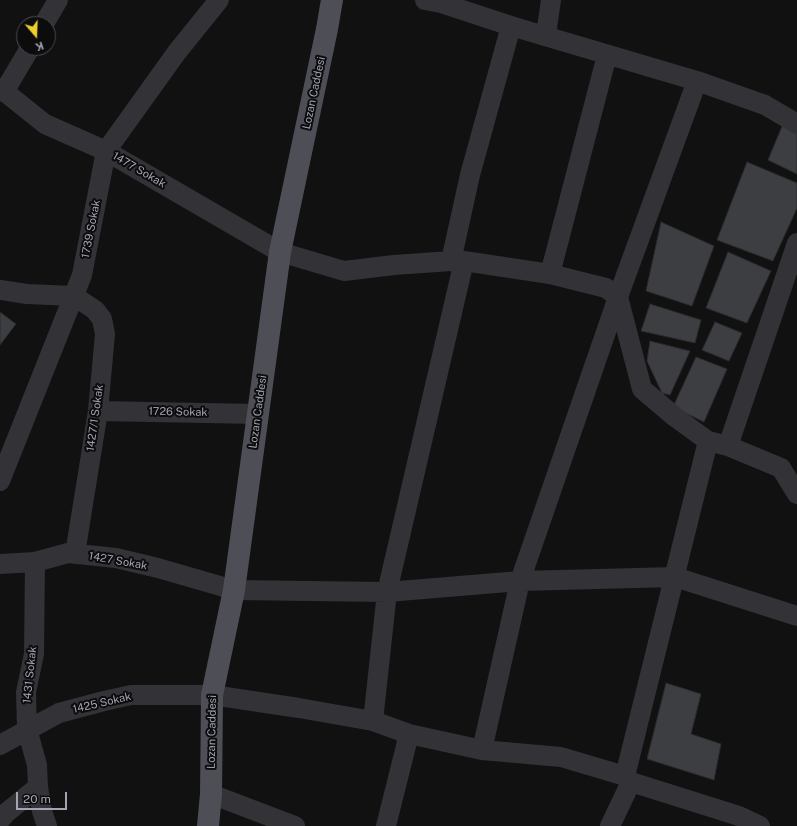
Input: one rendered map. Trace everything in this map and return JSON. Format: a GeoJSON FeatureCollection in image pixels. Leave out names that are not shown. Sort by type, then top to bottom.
{"type":"FeatureCollection","features":[{"type":"Feature","properties":{"kind":"main road","name":"Lozan Caddesi"},"geometry":{"type":"LineString","coordinates":[[208,826],[211,794],[212,696],[234,590],[280,252],[332,0]]}},
{"type":"Feature","properties":{"kind":"street"},"geometry":{"type":"LineString","coordinates":[[49,16],[58,0]]}},
{"type":"Feature","properties":{"kind":"street","name":"1739 Sokak"},"geometry":{"type":"LineString","coordinates":[[0,481],[82,275],[106,151],[177,52],[219,0]]}},
{"type":"Feature","properties":{"kind":"street"},"geometry":{"type":"LineString","coordinates":[[425,0],[442,3],[511,26],[546,35],[607,55],[697,81],[765,105],[797,124]]}},
{"type":"Feature","properties":{"kind":"street"},"geometry":{"type":"LineString","coordinates":[[546,35],[551,0]]}},
{"type":"Feature","properties":{"kind":"street"},"geometry":{"type":"LineString","coordinates":[[373,721],[387,592],[458,261],[470,175],[511,26]]}},
{"type":"Feature","properties":{"kind":"street"},"geometry":{"type":"LineString","coordinates":[[550,274],[607,55]]}},
{"type":"Feature","properties":{"kind":"street"},"geometry":{"type":"LineString","coordinates":[[2,90],[25,56]]}},
{"type":"Feature","properties":{"kind":"street"},"geometry":{"type":"LineString","coordinates":[[482,750],[520,581],[618,297],[697,81]]}},
{"type":"Feature","properties":{"kind":"street","name":"1477 Sokak"},"geometry":{"type":"LineString","coordinates":[[2,90],[45,124],[106,151],[280,252],[344,270],[458,261],[550,274],[606,288],[618,297]]}},
{"type":"Feature","properties":{"kind":"street"},"geometry":{"type":"LineString","coordinates":[[728,446],[795,253]]}},
{"type":"Feature","properties":{"kind":"street"},"geometry":{"type":"LineString","coordinates":[[0,290],[27,294],[74,296]]}},
{"type":"Feature","properties":{"kind":"street","name":"1427/1 Sokak"},"geometry":{"type":"LineString","coordinates":[[74,296],[95,310],[102,319],[105,334],[98,411],[74,554]]}},
{"type":"Feature","properties":{"kind":"street"},"geometry":{"type":"LineString","coordinates":[[618,297],[642,389],[675,417],[708,441],[728,446],[781,468],[797,494]]}},
{"type":"Feature","properties":{"kind":"street","name":"1726 Sokak"},"geometry":{"type":"LineString","coordinates":[[98,411],[258,414]]}},
{"type":"Feature","properties":{"kind":"street"},"geometry":{"type":"LineString","coordinates":[[610,826],[628,779],[708,441]]}},
{"type":"Feature","properties":{"kind":"street","name":"1427 Sokak"},"geometry":{"type":"LineString","coordinates":[[0,564],[35,562],[68,553],[116,558],[158,568],[234,590],[387,592],[520,581],[675,577],[797,616]]}},
{"type":"Feature","properties":{"kind":"street","name":"1431 Sokak"},"geometry":{"type":"LineString","coordinates":[[35,562],[34,654],[26,692],[27,729],[37,765],[38,787],[42,811],[48,826]]}},
{"type":"Feature","properties":{"kind":"street","name":"1425 Sokak"},"geometry":{"type":"LineString","coordinates":[[0,745],[59,713],[130,695],[212,696],[300,708],[373,721],[409,734],[482,750],[560,757],[628,779],[738,821],[760,826]]}},
{"type":"Feature","properties":{"kind":"street"},"geometry":{"type":"LineString","coordinates":[[386,826],[409,734]]}},
{"type":"Feature","properties":{"kind":"street"},"geometry":{"type":"LineString","coordinates":[[0,820],[6,813],[38,787]]}},
{"type":"Feature","properties":{"kind":"street"},"geometry":{"type":"LineString","coordinates":[[211,794],[295,826]]}},
{"type":"Feature","properties":{"kind":"building"},"geometry":{"type":"Polygon","coordinates":[[[783,124],[797,130],[797,174],[768,160],[783,124]]]}},
{"type":"Feature","properties":{"kind":"building"},"geometry":{"type":"Polygon","coordinates":[[[747,162],[797,183],[797,208],[773,261],[717,240],[747,162]]]}},
{"type":"Feature","properties":{"kind":"building"},"geometry":{"type":"Polygon","coordinates":[[[661,222],[714,246],[692,306],[646,291],[661,222]]]}},
{"type":"Feature","properties":{"kind":"building"},"geometry":{"type":"Polygon","coordinates":[[[728,252],[771,271],[747,323],[706,308],[728,252]]]}},
{"type":"Feature","properties":{"kind":"building"},"geometry":{"type":"Polygon","coordinates":[[[650,304],[701,320],[695,343],[641,331],[650,304]]]}},
{"type":"Feature","properties":{"kind":"building"},"geometry":{"type":"Polygon","coordinates":[[[0,312],[16,324],[0,345],[0,312]]]}},
{"type":"Feature","properties":{"kind":"building"},"geometry":{"type":"Polygon","coordinates":[[[715,322],[742,333],[729,361],[702,350],[715,322]]]}},
{"type":"Feature","properties":{"kind":"building"},"geometry":{"type":"Polygon","coordinates":[[[650,341],[690,351],[670,395],[662,393],[647,361],[650,341]]]}},
{"type":"Feature","properties":{"kind":"building"},"geometry":{"type":"Polygon","coordinates":[[[696,357],[727,369],[704,422],[673,407],[696,357]]]}},
{"type":"Feature","properties":{"kind":"building"},"geometry":{"type":"Polygon","coordinates":[[[666,683],[701,694],[691,734],[721,744],[714,780],[647,759],[666,683]]]}}]}
